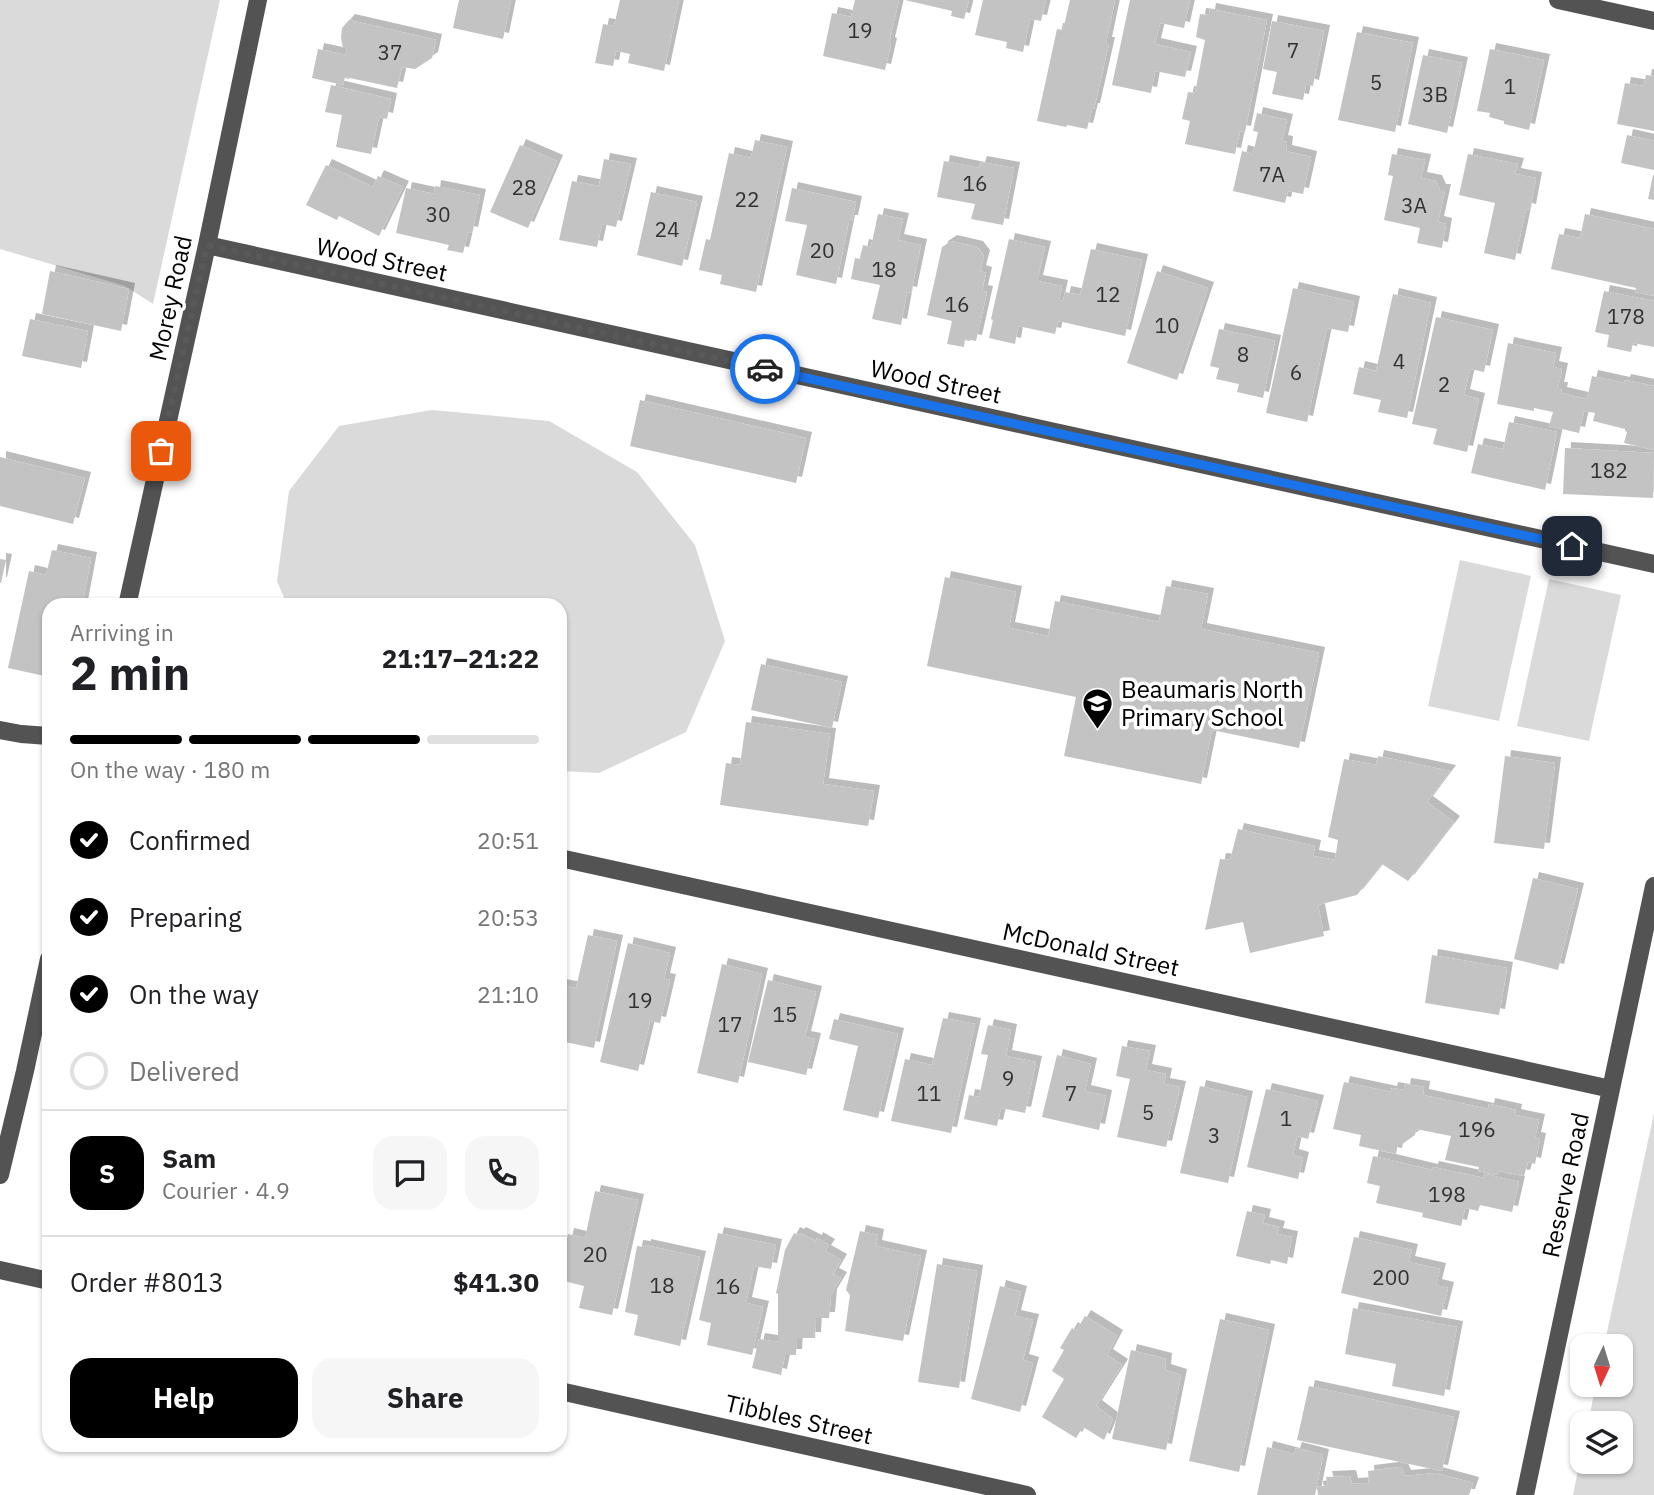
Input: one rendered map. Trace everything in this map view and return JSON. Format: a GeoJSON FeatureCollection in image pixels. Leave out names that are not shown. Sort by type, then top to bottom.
{"type":"FeatureCollection","features":[{"type":"Feature","properties":{"kind":"street","name":"Morey Road"},"geometry":{"type":"LineString","coordinates":[[129,598],[258,0]]}},
{"type":"Feature","properties":{"kind":"street"},"geometry":{"type":"LineString","coordinates":[[1558,0],[1654,21]]}},
{"type":"Feature","properties":{"kind":"street","name":"Wood Street"},"geometry":{"type":"LineString","coordinates":[[207,245],[1654,564]]}},
{"type":"Feature","properties":{"kind":"street"},"geometry":{"type":"LineString","coordinates":[[0,730],[42,736]]}},
{"type":"Feature","properties":{"kind":"street"},"geometry":{"type":"LineString","coordinates":[[21,734],[42,743]]}},
{"type":"Feature","properties":{"kind":"street","name":"McDonald Street"},"geometry":{"type":"LineString","coordinates":[[567,860],[1611,1089]]}},
{"type":"Feature","properties":{"kind":"street","name":"Reserve Road"},"geometry":{"type":"LineString","coordinates":[[1525,1495],[1654,886]]}},
{"type":"Feature","properties":{"kind":"street"},"geometry":{"type":"LineString","coordinates":[[0,1175],[42,992]]}},
{"type":"Feature","properties":{"kind":"street"},"geometry":{"type":"LineString","coordinates":[[0,1270],[42,1279]]}},
{"type":"Feature","properties":{"kind":"street","name":"Tibbles Street"},"geometry":{"type":"LineString","coordinates":[[567,1393],[1027,1495]]}},
{"type":"Feature","properties":{"kind":"shaded area"},"geometry":{"type":"Polygon","coordinates":[[[0,0],[220,0],[153,304],[125,286],[0,249],[0,0]]]}},
{"type":"Feature","properties":{"kind":"shaded area"},"geometry":{"type":"Polygon","coordinates":[[[432,410],[549,421],[637,472],[695,545],[725,641],[686,732],[599,773],[567,771],[567,598],[284,598],[277,581],[289,491],[339,426],[432,410]]]}},
{"type":"Feature","properties":{"kind":"shaded area"},"geometry":{"type":"Polygon","coordinates":[[[1460,560],[1531,576],[1499,721],[1428,706],[1460,560]]]}},
{"type":"Feature","properties":{"kind":"shaded area"},"geometry":{"type":"Polygon","coordinates":[[[1549,579],[1621,595],[1589,741],[1517,726],[1549,579]]]}},
{"type":"Feature","properties":{"kind":"shaded area"},"geometry":{"type":"Polygon","coordinates":[[[1654,1113],[1654,1495],[1573,1495],[1577,1474],[1633,1474],[1633,1411],[1590,1411],[1593,1397],[1633,1397],[1633,1334],[1607,1334],[1654,1113]]]}},
{"type":"Feature","properties":{"kind":"building"},"geometry":{"type":"Polygon","coordinates":[[[459,0],[511,0],[503,39],[453,28],[459,0]]]}},
{"type":"Feature","properties":{"kind":"building"},"geometry":{"type":"Polygon","coordinates":[[[620,0],[679,0],[664,71],[628,63],[630,54],[616,51],[613,66],[595,63],[603,24],[614,26],[620,0]]]}},
{"type":"Feature","properties":{"kind":"building"},"geometry":{"type":"Polygon","coordinates":[[[855,0],[899,0],[885,70],[823,56],[832,13],[851,17],[855,0]]]}},
{"type":"Feature","properties":{"kind":"building"},"geometry":{"type":"Polygon","coordinates":[[[905,0],[969,0],[964,19],[951,16],[952,11],[905,0]]]}},
{"type":"Feature","properties":{"kind":"building"},"geometry":{"type":"Polygon","coordinates":[[[983,0],[1046,0],[1041,21],[1030,19],[1023,52],[1006,48],[1007,42],[975,35],[983,0]]]}},
{"type":"Feature","properties":{"kind":"building"},"geometry":{"type":"Polygon","coordinates":[[[1070,0],[1115,0],[1106,43],[1109,43],[1087,129],[1037,121],[1057,29],[1063,30],[1070,0]]]}},
{"type":"Feature","properties":{"kind":"building"},"geometry":{"type":"Polygon","coordinates":[[[1130,0],[1190,0],[1184,28],[1160,23],[1155,44],[1191,52],[1185,77],[1155,71],[1151,93],[1112,85],[1130,0]]]}},
{"type":"Feature","properties":{"kind":"building"},"geometry":{"type":"Polygon","coordinates":[[[1210,9],[1267,20],[1245,132],[1240,131],[1235,154],[1185,144],[1190,121],[1182,119],[1188,92],[1195,93],[1205,40],[1196,37],[1200,14],[1209,15],[1210,9]]]}},
{"type":"Feature","properties":{"kind":"building"},"geometry":{"type":"Polygon","coordinates":[[[349,20],[436,40],[432,58],[415,69],[402,67],[397,88],[345,77],[343,85],[312,78],[318,49],[346,55],[347,48],[343,48],[341,38],[342,28],[349,20]]]}},
{"type":"Feature","properties":{"kind":"building"},"geometry":{"type":"Polygon","coordinates":[[[1272,21],[1324,31],[1313,86],[1306,84],[1303,100],[1272,94],[1277,72],[1263,69],[1272,21]]]}},
{"type":"Feature","properties":{"kind":"building"},"geometry":{"type":"Polygon","coordinates":[[[1357,32],[1413,43],[1395,132],[1338,120],[1357,32]]]}},
{"type":"Feature","properties":{"kind":"building"},"geometry":{"type":"Polygon","coordinates":[[[1490,49],[1544,60],[1529,130],[1504,124],[1504,121],[1489,117],[1490,113],[1477,111],[1490,49]]]}},
{"type":"Feature","properties":{"kind":"building"},"geometry":{"type":"Polygon","coordinates":[[[1423,55],[1462,63],[1447,133],[1408,124],[1423,55]]]}},
{"type":"Feature","properties":{"kind":"building"},"geometry":{"type":"Polygon","coordinates":[[[1646,75],[1654,76],[1654,131],[1617,124],[1625,83],[1644,86],[1646,75]]]}},
{"type":"Feature","properties":{"kind":"building"},"geometry":{"type":"Polygon","coordinates":[[[331,85],[391,99],[387,119],[379,117],[371,154],[336,147],[342,115],[325,112],[331,85]]]}},
{"type":"Feature","properties":{"kind":"building"},"geometry":{"type":"Polygon","coordinates":[[[1257,113],[1287,120],[1282,141],[1287,142],[1286,151],[1311,157],[1303,194],[1288,191],[1285,203],[1233,191],[1242,151],[1253,154],[1258,132],[1253,131],[1257,113]]]}},
{"type":"Feature","properties":{"kind":"building"},"geometry":{"type":"Polygon","coordinates":[[[1627,135],[1654,141],[1654,170],[1621,163],[1627,135]]]}},
{"type":"Feature","properties":{"kind":"building"},"geometry":{"type":"Polygon","coordinates":[[[755,140],[787,147],[756,292],[720,284],[722,275],[699,270],[706,239],[710,240],[729,153],[751,158],[755,140]]]}},
{"type":"Feature","properties":{"kind":"building"},"geometry":{"type":"Polygon","coordinates":[[[520,145],[557,161],[528,228],[490,212],[520,145]]]}},
{"type":"Feature","properties":{"kind":"building"},"geometry":{"type":"Polygon","coordinates":[[[1392,154],[1425,160],[1421,178],[1436,181],[1440,190],[1445,190],[1438,222],[1446,224],[1442,248],[1417,243],[1420,228],[1384,220],[1393,176],[1388,175],[1392,154]]]}},
{"type":"Feature","properties":{"kind":"building"},"geometry":{"type":"Polygon","coordinates":[[[1468,154],[1518,164],[1515,174],[1536,178],[1530,210],[1526,209],[1515,260],[1484,253],[1495,203],[1459,195],[1468,154]]]}},
{"type":"Feature","properties":{"kind":"building"},"geometry":{"type":"Polygon","coordinates":[[[604,159],[631,164],[616,227],[602,224],[597,247],[559,240],[572,181],[599,186],[604,159]]]}},
{"type":"Feature","properties":{"kind":"building"},"geometry":{"type":"Polygon","coordinates":[[[944,161],[979,168],[981,162],[1014,168],[1003,225],[971,219],[975,204],[937,197],[944,161]]]}},
{"type":"Feature","properties":{"kind":"building"},"geometry":{"type":"Polygon","coordinates":[[[326,165],[373,187],[378,176],[403,187],[379,236],[339,216],[337,220],[306,205],[326,165]]]}},
{"type":"Feature","properties":{"kind":"building"},"geometry":{"type":"Polygon","coordinates":[[[1654,175],[1654,200],[1648,199],[1654,175]]]}},
{"type":"Feature","properties":{"kind":"building"},"geometry":{"type":"Polygon","coordinates":[[[435,186],[480,195],[472,233],[468,232],[463,253],[447,250],[449,245],[396,233],[406,188],[434,194],[435,186]]]}},
{"type":"Feature","properties":{"kind":"building"},"geometry":{"type":"Polygon","coordinates":[[[792,188],[856,202],[852,221],[849,221],[836,284],[796,275],[807,225],[785,221],[792,188]]]}},
{"type":"Feature","properties":{"kind":"building"},"geometry":{"type":"Polygon","coordinates":[[[651,192],[697,202],[682,266],[637,255],[651,192]]]}},
{"type":"Feature","properties":{"kind":"building"},"geometry":{"type":"Polygon","coordinates":[[[878,214],[903,219],[898,240],[921,245],[911,293],[907,292],[901,325],[872,319],[880,285],[851,279],[855,258],[860,259],[863,245],[871,247],[878,214]]]}},
{"type":"Feature","properties":{"kind":"building"},"geometry":{"type":"Polygon","coordinates":[[[1585,214],[1654,229],[1654,296],[1635,292],[1636,288],[1551,269],[1559,234],[1580,238],[1585,214]]]}},
{"type":"Feature","properties":{"kind":"building"},"geometry":{"type":"Polygon","coordinates":[[[1009,239],[1045,247],[1037,281],[1062,286],[1059,300],[1063,301],[1065,292],[1080,295],[1091,249],[1142,260],[1125,336],[1058,321],[1055,334],[1018,326],[1015,344],[989,338],[1009,239]]]}},
{"type":"Feature","properties":{"kind":"building"},"geometry":{"type":"Polygon","coordinates":[[[951,241],[977,247],[984,256],[980,271],[986,273],[982,291],[987,292],[976,341],[965,339],[964,347],[947,344],[952,321],[927,315],[942,247],[951,241]]]}},
{"type":"Feature","properties":{"kind":"building"},"geometry":{"type":"Polygon","coordinates":[[[50,271],[129,289],[121,331],[42,314],[50,271]]]}},
{"type":"Feature","properties":{"kind":"building"},"geometry":{"type":"Polygon","coordinates":[[[1157,271],[1208,288],[1177,380],[1127,363],[1157,271]]]}},
{"type":"Feature","properties":{"kind":"building"},"geometry":{"type":"Polygon","coordinates":[[[1293,288],[1354,302],[1348,332],[1327,328],[1307,422],[1266,413],[1293,288]]]}},
{"type":"Feature","properties":{"kind":"building"},"geometry":{"type":"Polygon","coordinates":[[[1604,291],[1654,301],[1654,347],[1633,343],[1631,352],[1607,347],[1609,335],[1595,332],[1604,291]]]}},
{"type":"Feature","properties":{"kind":"building"},"geometry":{"type":"Polygon","coordinates":[[[1393,294],[1431,303],[1407,418],[1378,412],[1381,400],[1353,394],[1359,367],[1376,371],[1393,294]]]}},
{"type":"Feature","properties":{"kind":"building"},"geometry":{"type":"Polygon","coordinates":[[[1436,317],[1493,330],[1484,372],[1470,369],[1464,395],[1479,399],[1467,452],[1433,444],[1437,429],[1412,424],[1436,317]]]}},
{"type":"Feature","properties":{"kind":"building"},"geometry":{"type":"Polygon","coordinates":[[[30,319],[88,331],[81,368],[22,356],[30,319]]]}},
{"type":"Feature","properties":{"kind":"building"},"geometry":{"type":"Polygon","coordinates":[[[1219,329],[1275,341],[1263,398],[1237,392],[1239,384],[1216,379],[1219,368],[1210,366],[1219,329]]]}},
{"type":"Feature","properties":{"kind":"building"},"geometry":{"type":"Polygon","coordinates":[[[1508,343],[1556,353],[1553,367],[1562,369],[1558,388],[1562,388],[1561,393],[1587,399],[1592,376],[1654,386],[1654,450],[1624,443],[1627,432],[1625,429],[1593,421],[1595,413],[1584,411],[1579,433],[1549,426],[1553,412],[1497,404],[1508,343]]]}},
{"type":"Feature","properties":{"kind":"building"},"geometry":{"type":"Polygon","coordinates":[[[640,400],[806,438],[796,483],[630,446],[640,400]]]}},
{"type":"Feature","properties":{"kind":"building"},"geometry":{"type":"Polygon","coordinates":[[[1509,422],[1557,432],[1545,490],[1471,473],[1478,444],[1503,449],[1509,422]]]}},
{"type":"Feature","properties":{"kind":"building"},"geometry":{"type":"Polygon","coordinates":[[[1565,448],[1654,453],[1653,498],[1563,494],[1565,448]]]}},
{"type":"Feature","properties":{"kind":"building"},"geometry":{"type":"Polygon","coordinates":[[[0,457],[85,478],[73,524],[0,506],[0,457]]]}},
{"type":"Feature","properties":{"kind":"building"},"geometry":{"type":"Polygon","coordinates":[[[52,550],[91,558],[84,598],[42,598],[42,675],[8,668],[29,571],[46,575],[52,550]]]}},
{"type":"Feature","properties":{"kind":"building"},"geometry":{"type":"Polygon","coordinates":[[[0,559],[6,560],[1,583],[0,583],[0,559]]]}},
{"type":"Feature","properties":{"kind":"building"},"geometry":{"type":"Polygon","coordinates":[[[945,577],[1016,592],[1009,628],[1048,636],[1055,601],[1159,622],[1166,586],[1208,594],[1201,629],[1319,653],[1299,748],[1212,730],[1201,784],[1064,756],[1076,697],[927,666],[945,577]]]}},
{"type":"Feature","properties":{"kind":"building"},"geometry":{"type":"Polygon","coordinates":[[[761,664],[842,682],[832,728],[751,710],[761,664]]]}},
{"type":"Feature","properties":{"kind":"building"},"geometry":{"type":"Polygon","coordinates":[[[746,722],[830,734],[823,784],[874,791],[868,826],[720,805],[726,763],[740,765],[746,722]]]}},
{"type":"Feature","properties":{"kind":"building"},"geometry":{"type":"Polygon","coordinates":[[[1378,756],[1450,771],[1427,802],[1454,822],[1408,881],[1382,864],[1357,895],[1318,905],[1324,936],[1250,953],[1243,922],[1205,930],[1220,859],[1230,860],[1238,829],[1315,846],[1313,856],[1335,860],[1338,840],[1328,837],[1344,759],[1376,765],[1378,756]]]}},
{"type":"Feature","properties":{"kind":"building"},"geometry":{"type":"Polygon","coordinates":[[[1505,756],[1555,763],[1544,849],[1494,843],[1505,756]]]}},
{"type":"Feature","properties":{"kind":"building"},"geometry":{"type":"Polygon","coordinates":[[[1533,878],[1578,889],[1558,970],[1514,959],[1533,878]]]}},
{"type":"Feature","properties":{"kind":"building"},"geometry":{"type":"Polygon","coordinates":[[[588,935],[617,941],[594,1048],[567,1042],[567,986],[576,988],[588,935]]]}},
{"type":"Feature","properties":{"kind":"building"},"geometry":{"type":"Polygon","coordinates":[[[628,943],[670,953],[664,979],[670,980],[660,1023],[650,1021],[638,1071],[600,1062],[628,943]]]}},
{"type":"Feature","properties":{"kind":"building"},"geometry":{"type":"Polygon","coordinates":[[[1432,955],[1507,968],[1499,1015],[1425,1003],[1432,955]]]}},
{"type":"Feature","properties":{"kind":"building"},"geometry":{"type":"Polygon","coordinates":[[[722,964],[762,974],[738,1083],[697,1073],[722,964]]]}},
{"type":"Feature","properties":{"kind":"building"},"geometry":{"type":"Polygon","coordinates":[[[768,980],[816,992],[805,1037],[815,1039],[806,1075],[748,1062],[768,980]]]}},
{"type":"Feature","properties":{"kind":"building"},"geometry":{"type":"Polygon","coordinates":[[[943,1018],[975,1024],[951,1133],[891,1121],[905,1059],[932,1065],[943,1018]]]}},
{"type":"Feature","properties":{"kind":"building"},"geometry":{"type":"Polygon","coordinates":[[[834,1019],[898,1034],[878,1118],[843,1110],[858,1046],[829,1039],[834,1019]]]}},
{"type":"Feature","properties":{"kind":"building"},"geometry":{"type":"Polygon","coordinates":[[[988,1025],[1011,1030],[1006,1056],[1036,1062],[1025,1113],[1001,1108],[997,1126],[964,1119],[969,1095],[979,1097],[988,1055],[981,1054],[988,1025]]]}},
{"type":"Feature","properties":{"kind":"building"},"geometry":{"type":"Polygon","coordinates":[[[1122,1046],[1150,1051],[1146,1070],[1166,1074],[1164,1084],[1180,1087],[1166,1147],[1117,1137],[1130,1079],[1116,1076],[1122,1046]]]}},
{"type":"Feature","properties":{"kind":"building"},"geometry":{"type":"Polygon","coordinates":[[[1057,1055],[1091,1064],[1085,1091],[1106,1096],[1099,1130],[1042,1117],[1057,1055]]]}},
{"type":"Feature","properties":{"kind":"building"},"geometry":{"type":"Polygon","coordinates":[[[1344,1082],[1391,1092],[1392,1088],[1404,1090],[1405,1084],[1424,1087],[1423,1095],[1488,1109],[1489,1104],[1516,1110],[1515,1115],[1539,1120],[1535,1138],[1540,1139],[1535,1164],[1528,1162],[1524,1176],[1498,1171],[1497,1175],[1478,1171],[1479,1167],[1445,1160],[1451,1136],[1416,1129],[1415,1135],[1398,1145],[1396,1154],[1359,1146],[1361,1135],[1333,1129],[1344,1082]]]}},
{"type":"Feature","properties":{"kind":"building"},"geometry":{"type":"Polygon","coordinates":[[[1200,1086],[1247,1097],[1228,1183],[1180,1173],[1200,1086]]]}},
{"type":"Feature","properties":{"kind":"building"},"geometry":{"type":"Polygon","coordinates":[[[1266,1089],[1318,1101],[1308,1139],[1297,1136],[1293,1155],[1303,1158],[1298,1179],[1247,1167],[1266,1089]]]}},
{"type":"Feature","properties":{"kind":"building"},"geometry":{"type":"Polygon","coordinates":[[[1373,1156],[1432,1170],[1433,1167],[1484,1178],[1485,1174],[1519,1182],[1512,1212],[1480,1205],[1478,1211],[1465,1208],[1461,1226],[1422,1217],[1423,1213],[1376,1203],[1380,1186],[1367,1183],[1373,1156]]]}},
{"type":"Feature","properties":{"kind":"building"},"geometry":{"type":"Polygon","coordinates":[[[595,1191],[638,1200],[612,1315],[579,1308],[584,1286],[567,1282],[568,1234],[585,1238],[595,1191]]]}},
{"type":"Feature","properties":{"kind":"building"},"geometry":{"type":"Polygon","coordinates":[[[1247,1211],[1265,1215],[1263,1223],[1279,1227],[1277,1234],[1292,1237],[1287,1264],[1271,1260],[1270,1264],[1236,1256],[1247,1211]]]}},
{"type":"Feature","properties":{"kind":"building"},"geometry":{"type":"Polygon","coordinates":[[[860,1231],[878,1235],[876,1246],[921,1256],[903,1341],[845,1331],[850,1295],[846,1290],[860,1231]]]}},
{"type":"Feature","properties":{"kind":"building"},"geometry":{"type":"Polygon","coordinates":[[[718,1233],[776,1245],[771,1269],[754,1266],[746,1303],[763,1307],[752,1355],[707,1345],[711,1323],[699,1320],[718,1233]]]}},
{"type":"Feature","properties":{"kind":"building"},"geometry":{"type":"Polygon","coordinates":[[[794,1233],[816,1241],[817,1238],[829,1245],[825,1251],[841,1260],[833,1274],[841,1278],[831,1295],[829,1318],[816,1318],[815,1338],[797,1338],[796,1355],[785,1355],[781,1375],[752,1368],[759,1339],[778,1342],[776,1293],[785,1250],[794,1233]]]}},
{"type":"Feature","properties":{"kind":"building"},"geometry":{"type":"Polygon","coordinates":[[[1354,1237],[1412,1250],[1409,1262],[1440,1269],[1436,1285],[1448,1288],[1441,1316],[1341,1293],[1354,1237]]]}},
{"type":"Feature","properties":{"kind":"building"},"geometry":{"type":"Polygon","coordinates":[[[645,1245],[700,1257],[680,1346],[634,1335],[638,1315],[625,1312],[637,1246],[645,1245]]]}},
{"type":"Feature","properties":{"kind":"building"},"geometry":{"type":"Polygon","coordinates":[[[937,1264],[977,1271],[959,1388],[918,1382],[937,1264]]]}},
{"type":"Feature","properties":{"kind":"building"},"geometry":{"type":"Polygon","coordinates":[[[1000,1286],[1021,1292],[1015,1316],[1033,1320],[1023,1360],[1033,1363],[1020,1412],[971,1399],[1000,1286]]]}},
{"type":"Feature","properties":{"kind":"building"},"geometry":{"type":"Polygon","coordinates":[[[1353,1308],[1457,1327],[1444,1396],[1392,1386],[1396,1364],[1345,1354],[1353,1308]]]}},
{"type":"Feature","properties":{"kind":"building"},"geometry":{"type":"Polygon","coordinates":[[[1085,1316],[1117,1336],[1107,1355],[1122,1365],[1096,1406],[1113,1419],[1104,1440],[1083,1427],[1076,1438],[1042,1417],[1064,1379],[1052,1371],[1064,1350],[1060,1348],[1072,1328],[1076,1331],[1085,1316]]]}},
{"type":"Feature","properties":{"kind":"building"},"geometry":{"type":"Polygon","coordinates":[[[1220,1319],[1269,1330],[1239,1472],[1189,1461],[1220,1319]]]}},
{"type":"Feature","properties":{"kind":"building"},"geometry":{"type":"Polygon","coordinates":[[[1131,1350],[1166,1359],[1165,1370],[1181,1375],[1166,1450],[1112,1439],[1131,1350]]]}},
{"type":"Feature","properties":{"kind":"building"},"geometry":{"type":"Polygon","coordinates":[[[1309,1386],[1454,1417],[1442,1471],[1297,1440],[1309,1386]]]}},
{"type":"Feature","properties":{"kind":"building"},"geometry":{"type":"Polygon","coordinates":[[[1267,1447],[1294,1454],[1296,1448],[1323,1455],[1315,1495],[1257,1495],[1267,1447]]]}},
{"type":"Feature","properties":{"kind":"building"},"geometry":{"type":"Polygon","coordinates":[[[1401,1467],[1405,1476],[1436,1473],[1473,1483],[1469,1495],[1318,1495],[1317,1487],[1328,1485],[1326,1477],[1350,1476],[1352,1484],[1369,1483],[1368,1471],[1401,1467]]]}},
{"type":"Feature","properties":{"kind":"way so far"},"geometry":{"type":"LineString","coordinates":[[161,451],[207,245],[765,369]]}},
{"type":"Feature","properties":{"kind":"place","name":"Beaumaris North Primary School"},"geometry":{"type":"Point","coordinates":[1098,730]}},
{"type":"Feature","properties":{"kind":"route"},"geometry":{"type":"LineString","coordinates":[[765,369],[1572,546]]}}]}
